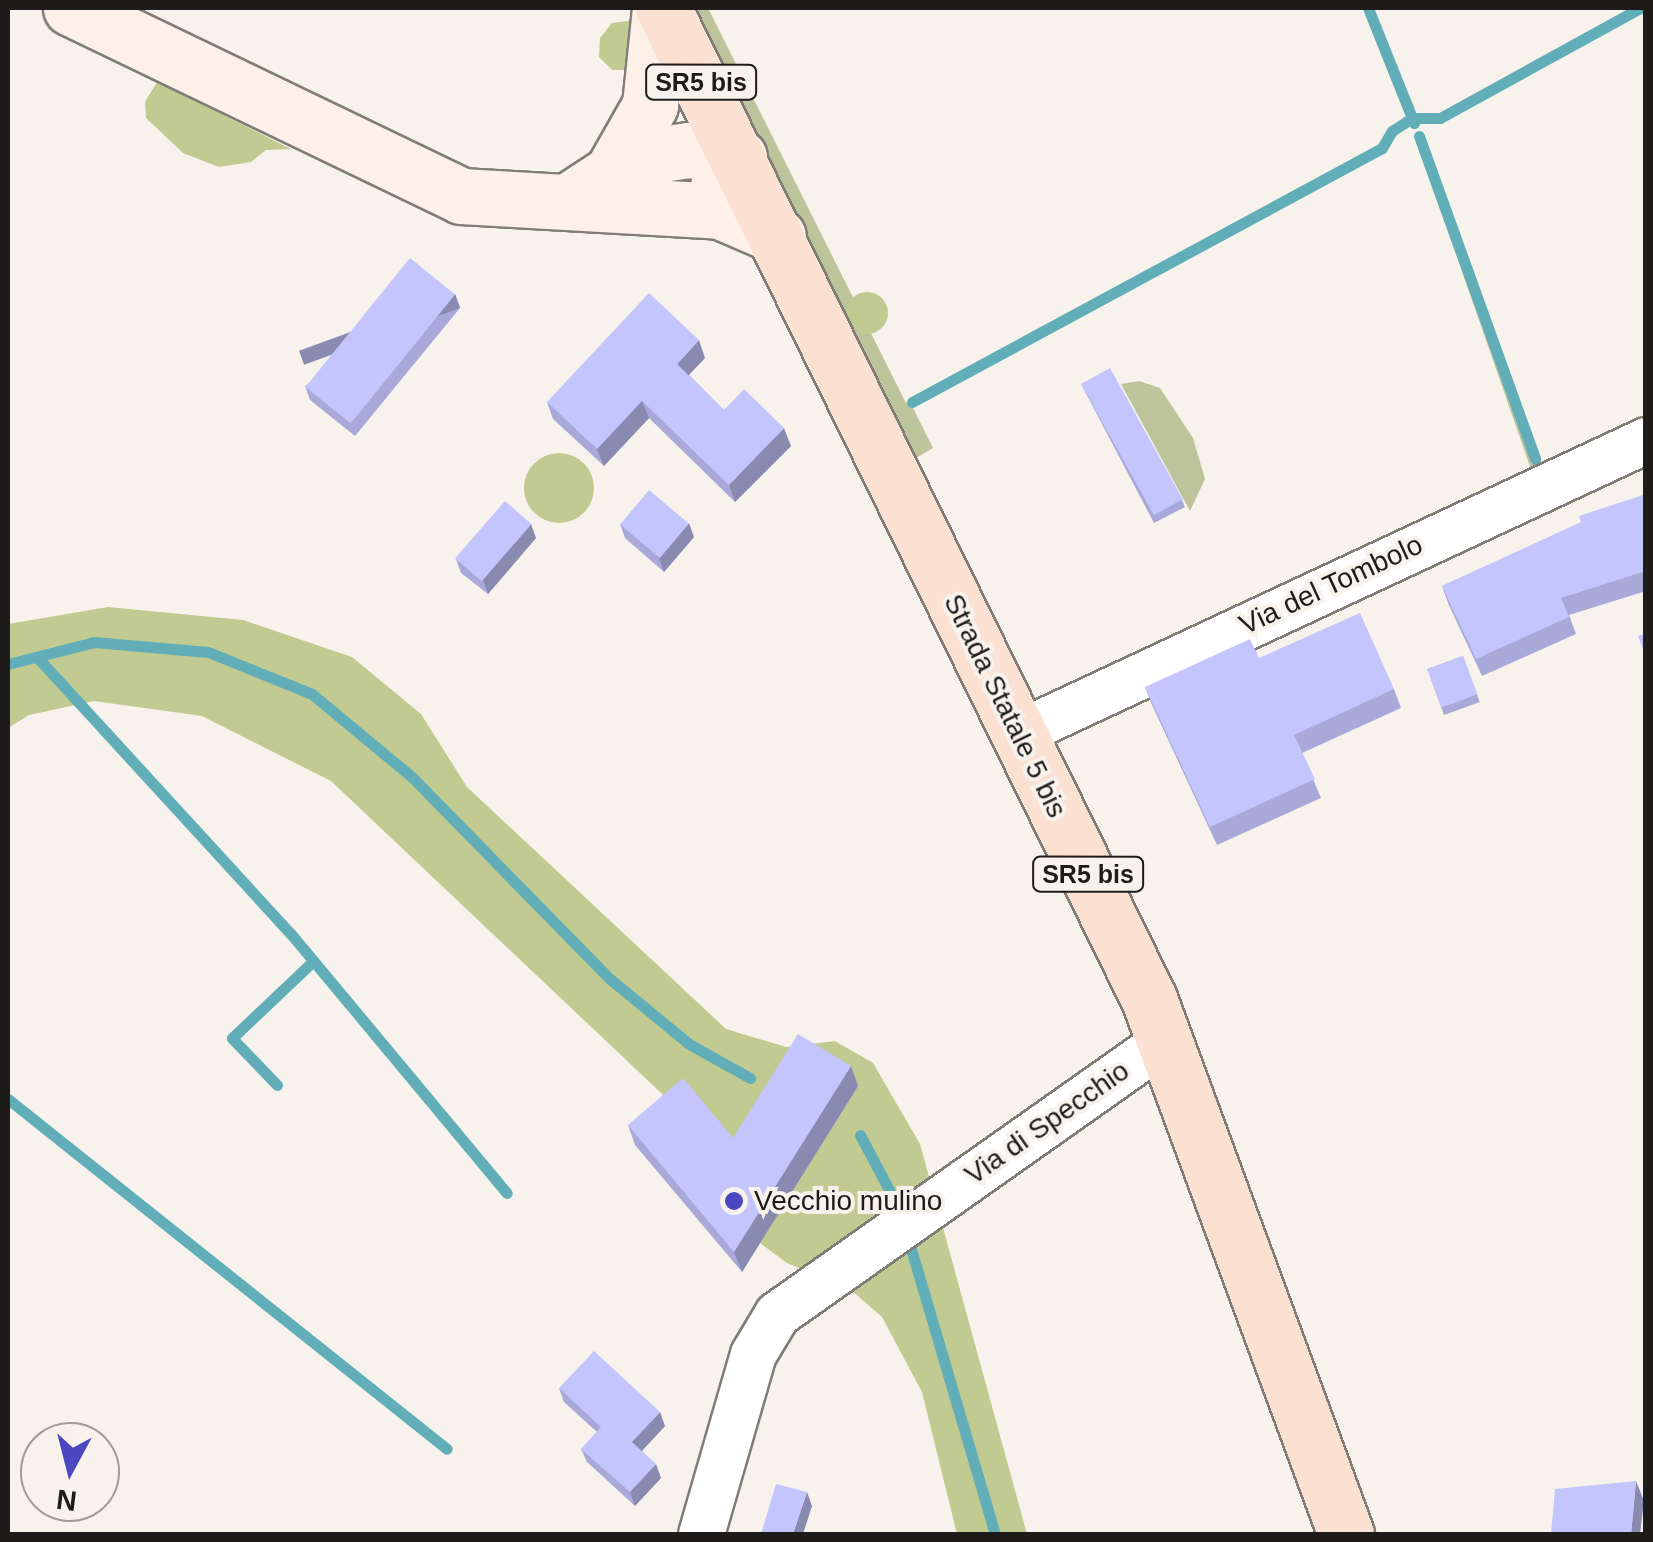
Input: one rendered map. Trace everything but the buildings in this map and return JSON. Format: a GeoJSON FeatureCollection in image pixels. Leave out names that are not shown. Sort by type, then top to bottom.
{"type":"FeatureCollection","features":[{"type":"Feature","properties":{"kind":"main road"},"geometry":{"type":"LineString","coordinates":[[71,8],[437,187],[496,202],[611,192],[712,190],[739,158]]}},
{"type":"Feature","properties":{"kind":"main road"},"geometry":{"type":"LineString","coordinates":[[611,192],[650,105],[661,8]]}},
{"type":"Feature","properties":{"kind":"main road","name":"Strada Statale 5 bis"},"geometry":{"type":"LineString","coordinates":[[661,8],[778,236],[1167,1039],[1346,1534]]}},
{"type":"Feature","properties":{"kind":"main road"},"geometry":{"type":"LineString","coordinates":[[611,192],[738,215],[778,236]]}},
{"type":"Feature","properties":{"kind":"street","name":"Via del Tombolo"},"geometry":{"type":"LineString","coordinates":[[1018,733],[1646,440]]}},
{"type":"Feature","properties":{"kind":"street","name":"Via di Specchio"},"geometry":{"type":"LineString","coordinates":[[701,1534],[753,1354],[777,1314],[1167,1039]]}},
{"type":"Feature","properties":{"kind":"green space"},"geometry":{"type":"Polygon","coordinates":[[[687,8],[708,8],[906,403],[1381,146],[1407,118],[1365,8],[1373,8],[1414,115],[1439,116],[1645,8],[1441,120],[1416,119],[1402,127],[1385,148],[911,404],[933,448],[911,461],[687,8]]]}},
{"type":"Feature","properties":{"kind":"green space"},"geometry":{"type":"Polygon","coordinates":[[[636,20],[627,70],[612,70],[599,57],[600,38],[612,23],[636,20]]]}},
{"type":"Feature","properties":{"kind":"green space"},"geometry":{"type":"Polygon","coordinates":[[[157,82],[291,149],[266,150],[251,162],[219,167],[183,153],[146,118],[145,102],[157,82]]]}},
{"type":"Feature","properties":{"kind":"green space"},"geometry":{"type":"Polygon","coordinates":[[[1422,136],[1545,474],[1534,478],[1418,145],[1422,136]]]}},
{"type":"Feature","properties":{"kind":"green space"},"geometry":{"type":"Polygon","coordinates":[[[867,292],[882,298],[888,313],[882,328],[867,334],[852,328],[846,313],[852,298],[867,292]]]}},
{"type":"Feature","properties":{"kind":"green space"},"geometry":{"type":"Polygon","coordinates":[[[1139,381],[1160,388],[1193,438],[1205,479],[1190,511],[1121,384],[1139,381]]]}},
{"type":"Feature","properties":{"kind":"green space"},"geometry":{"type":"Polygon","coordinates":[[[559,453],[584,463],[594,488],[584,513],[559,523],[534,513],[524,488],[534,463],[559,453]]]}},
{"type":"Feature","properties":{"kind":"green space"},"geometry":{"type":"Polygon","coordinates":[[[108,607],[243,620],[352,657],[421,714],[467,787],[726,1029],[786,1047],[835,1041],[873,1063],[920,1144],[1027,1534],[957,1534],[922,1392],[882,1317],[850,1289],[787,1263],[760,1243],[740,1159],[678,1109],[331,781],[202,716],[94,701],[29,715],[8,728],[8,624],[108,607]]]}},
{"type":"Feature","properties":{"kind":"waterway"},"geometry":{"type":"LineString","coordinates":[[1368,8],[1414,123]]}},
{"type":"Feature","properties":{"kind":"waterway"},"geometry":{"type":"LineString","coordinates":[[912,402],[1382,148],[1392,131],[1412,118],[1440,118],[1640,8]]}},
{"type":"Feature","properties":{"kind":"waterway"},"geometry":{"type":"LineString","coordinates":[[1419,136],[1535,459]]}},
{"type":"Feature","properties":{"kind":"waterway"},"geometry":{"type":"LineString","coordinates":[[8,664],[94,642],[208,652],[312,694],[412,777],[610,979],[689,1044],[750,1078]]}},
{"type":"Feature","properties":{"kind":"waterway"},"geometry":{"type":"LineString","coordinates":[[37,657],[291,934],[507,1193]]}},
{"type":"Feature","properties":{"kind":"waterway"},"geometry":{"type":"LineString","coordinates":[[277,1085],[232,1038],[313,961]]}},
{"type":"Feature","properties":{"kind":"waterway"},"geometry":{"type":"LineString","coordinates":[[8,1099],[447,1449]]}},
{"type":"Feature","properties":{"kind":"waterway"},"geometry":{"type":"LineString","coordinates":[[860,1135],[896,1203]]}},
{"type":"Feature","properties":{"kind":"waterway"},"geometry":{"type":"LineString","coordinates":[[909,1242],[995,1534]]}},
{"type":"Feature","properties":{"kind":"place","name":"Vecchio mulino"},"geometry":{"type":"Point","coordinates":[734,1201]}}]}
